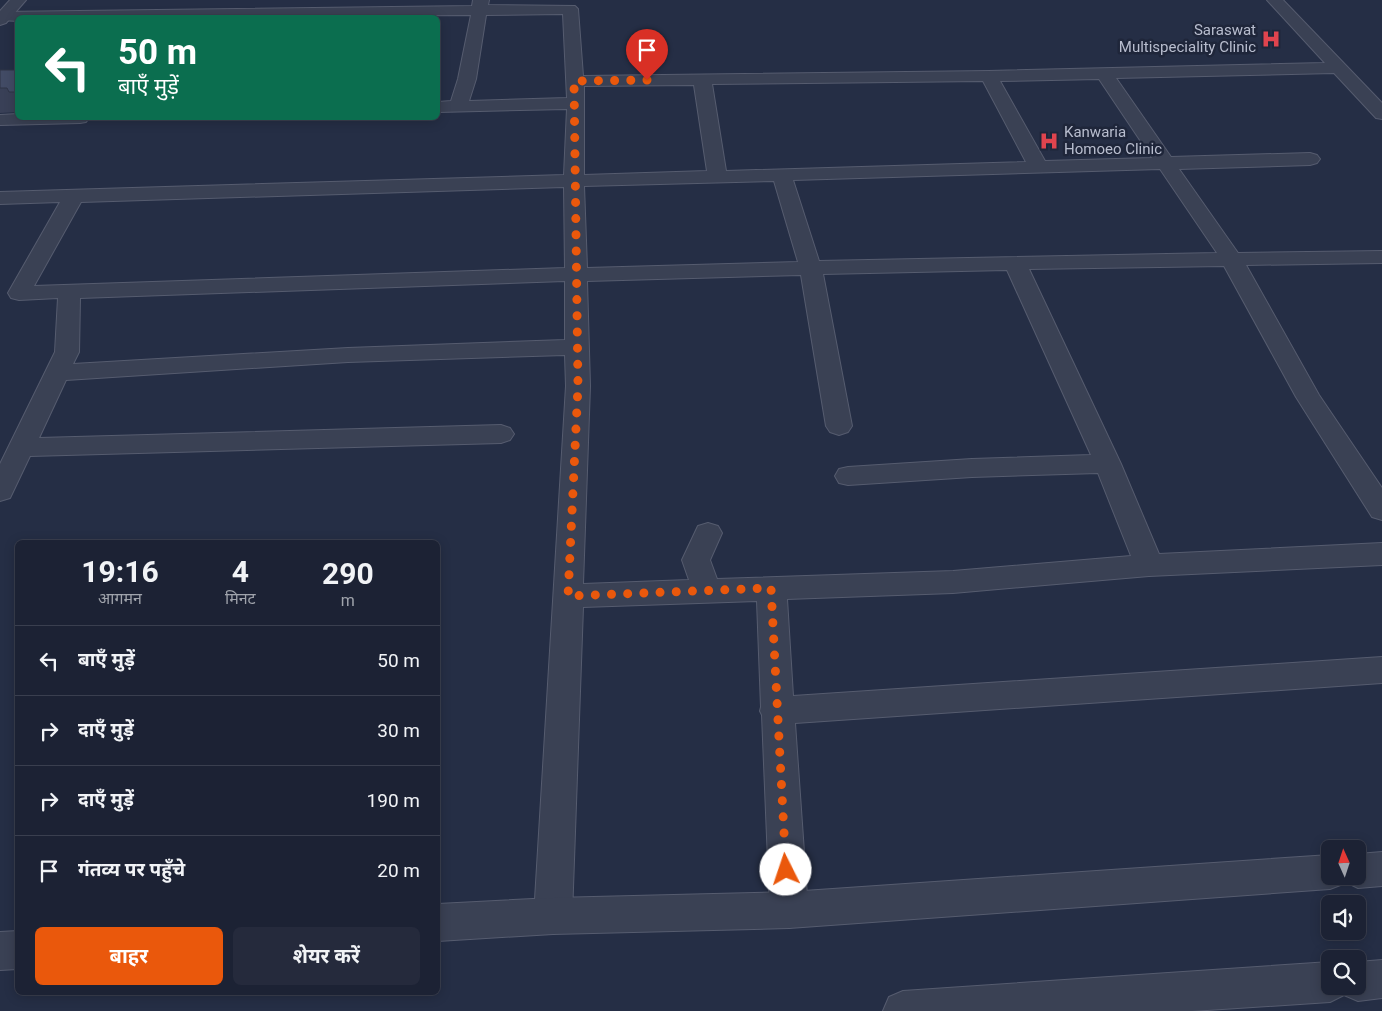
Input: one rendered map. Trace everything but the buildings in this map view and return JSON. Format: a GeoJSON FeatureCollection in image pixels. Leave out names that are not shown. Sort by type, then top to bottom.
{"type":"FeatureCollection","features":[{"type":"Feature","properties":{"kind":"street"},"geometry":{"type":"LineString","coordinates":[[2,18],[18,0]]}},
{"type":"Feature","properties":{"kind":"street"},"geometry":{"type":"LineString","coordinates":[[187,15],[196,0]]}},
{"type":"Feature","properties":{"kind":"street"},"geometry":{"type":"LineString","coordinates":[[1275,0],[1340,68],[1373,95],[1382,114]]}},
{"type":"Feature","properties":{"kind":"street"},"geometry":{"type":"LineString","coordinates":[[458,107],[468,80],[480,5]]}},
{"type":"Feature","properties":{"kind":"street"},"geometry":{"type":"LineString","coordinates":[[281,15],[377,14],[480,5],[570,9],[575,92],[574,182],[578,386],[553,916]]}},
{"type":"Feature","properties":{"kind":"street"},"geometry":{"type":"LineString","coordinates":[[2,18],[15,18]]}},
{"type":"Feature","properties":{"kind":"street"},"geometry":{"type":"LineString","coordinates":[[440,107],[458,107],[575,92],[702,79],[989,76],[1340,68]]}},
{"type":"Feature","properties":{"kind":"street"},"geometry":{"type":"LineString","coordinates":[[1104,74],[1168,163],[1231,258],[1308,397],[1369,472],[1382,510]]}},
{"type":"Feature","properties":{"kind":"street"},"geometry":{"type":"LineString","coordinates":[[989,76],[1039,168]]}},
{"type":"Feature","properties":{"kind":"street"},"geometry":{"type":"LineString","coordinates":[[702,79],[718,178]]}},
{"type":"Feature","properties":{"kind":"street"},"geometry":{"type":"LineString","coordinates":[[0,120],[15,120]]}},
{"type":"Feature","properties":{"kind":"street"},"geometry":{"type":"LineString","coordinates":[[0,198],[718,178],[1310,158]]}},
{"type":"Feature","properties":{"kind":"street"},"geometry":{"type":"LineString","coordinates":[[782,176],[811,269],[839,426]]}},
{"type":"Feature","properties":{"kind":"street"},"geometry":{"type":"LineString","coordinates":[[74,196],[19,293],[1015,263],[1382,257]]}},
{"type":"Feature","properties":{"kind":"street"},"geometry":{"type":"LineString","coordinates":[[1015,263],[1108,464],[1149,565]]}},
{"type":"Feature","properties":{"kind":"street"},"geometry":{"type":"LineString","coordinates":[[0,490],[67,352],[69,291]]}},
{"type":"Feature","properties":{"kind":"street"},"geometry":{"type":"LineString","coordinates":[[57,373],[348,355],[577,348]]}},
{"type":"Feature","properties":{"kind":"street"},"geometry":{"type":"LineString","coordinates":[[21,447],[501,434]]}},
{"type":"Feature","properties":{"kind":"street"},"geometry":{"type":"LineString","coordinates":[[848,476],[972,468],[1108,464]]}},
{"type":"Feature","properties":{"kind":"street"},"geometry":{"type":"LineString","coordinates":[[707,591],[696,560],[708,533]]}},
{"type":"Feature","properties":{"kind":"street"},"geometry":{"type":"LineString","coordinates":[[568,596],[953,582],[1149,565],[1382,554]]}},
{"type":"Feature","properties":{"kind":"street"},"geometry":{"type":"LineString","coordinates":[[771,588],[776,712],[789,910]]}},
{"type":"Feature","properties":{"kind":"street"},"geometry":{"type":"LineString","coordinates":[[776,712],[1382,670]]}},
{"type":"Feature","properties":{"kind":"street"},"geometry":{"type":"LineString","coordinates":[[1366,870],[1382,869]]}},
{"type":"Feature","properties":{"kind":"street"},"geometry":{"type":"LineString","coordinates":[[440,923],[553,916],[789,910],[1321,873]]}},
{"type":"Feature","properties":{"kind":"street"},"geometry":{"type":"LineString","coordinates":[[0,951],[15,950]]}},
{"type":"Feature","properties":{"kind":"street"},"geometry":{"type":"LineString","coordinates":[[1366,980],[1382,979]]}},
{"type":"Feature","properties":{"kind":"street"},"geometry":{"type":"LineString","coordinates":[[903,1011],[1321,983]]}},
{"type":"Feature","properties":{"kind":"place","name":"Saraswat Multispeciality Clinic"},"geometry":{"type":"Point","coordinates":[1271,39]}},
{"type":"Feature","properties":{"kind":"place","name":"Kanwaria Homoeo Clinic"},"geometry":{"type":"Point","coordinates":[1049,141]}},
{"type":"Feature","properties":{"kind":"route"},"geometry":{"type":"LineString","coordinates":[[647,80],[574,81],[576,103],[574,238],[578,386],[568,596],[771,588],[776,712],[786,870]]}}]}
